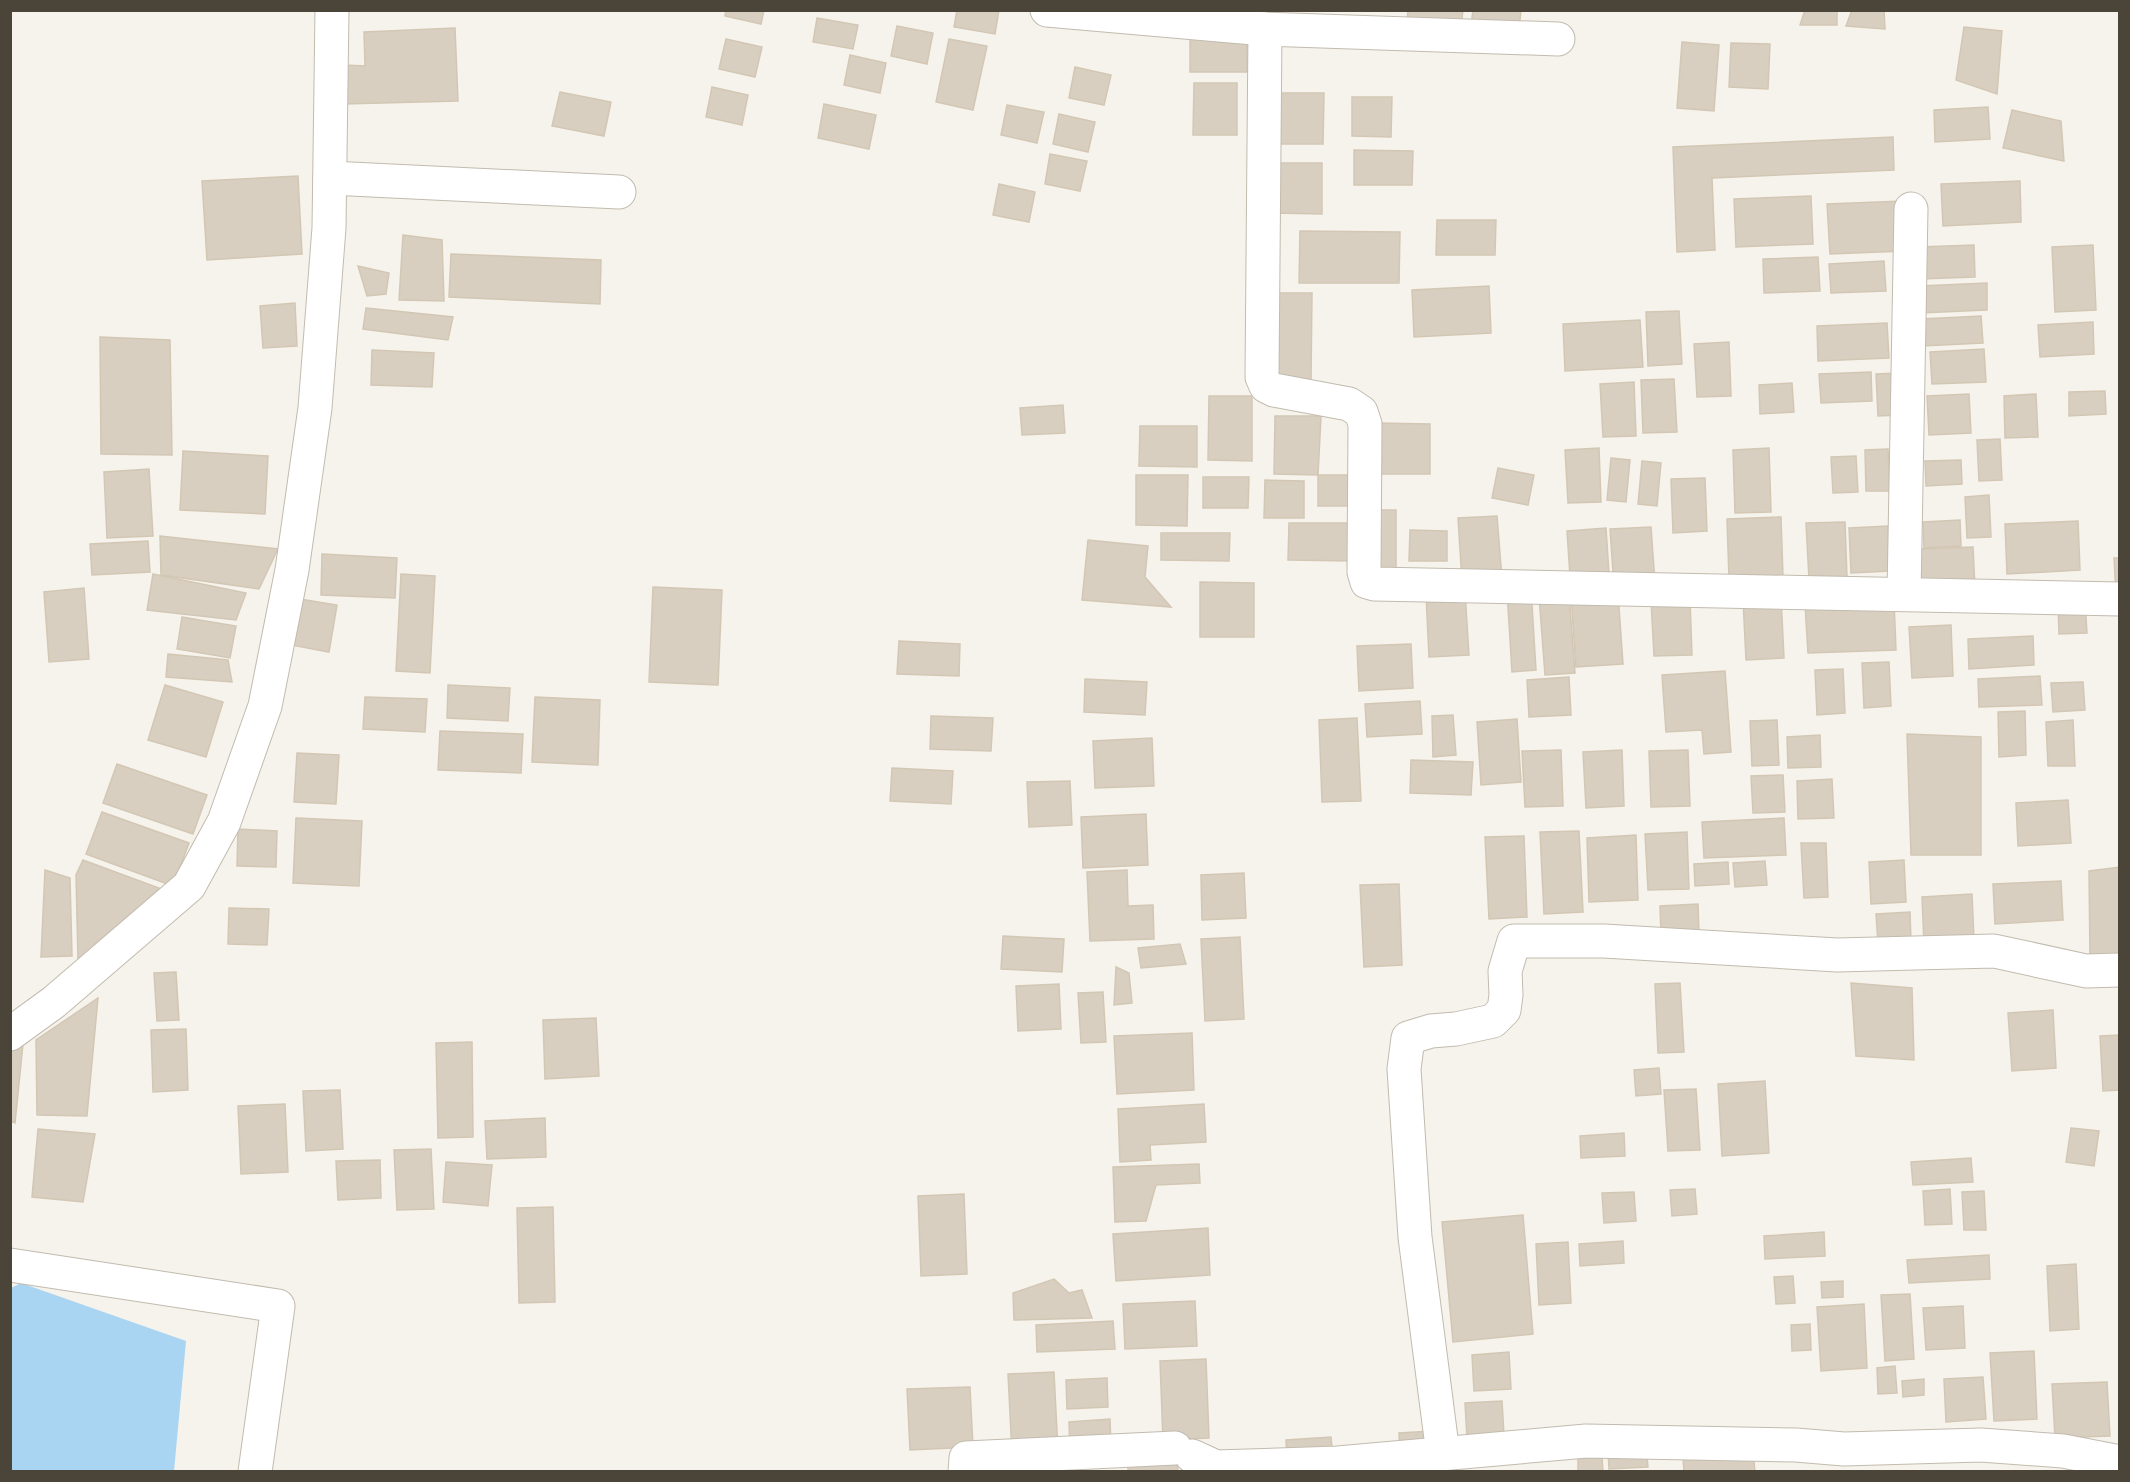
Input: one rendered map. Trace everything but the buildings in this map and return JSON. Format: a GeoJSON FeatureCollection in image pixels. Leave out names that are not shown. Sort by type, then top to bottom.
{"type":"FeatureCollection","features":[{"type":"Feature","properties":{"kind":"street"},"geometry":{"type":"LineString","coordinates":[[10,1034],[54,1002],[189,886],[224,822],[265,706],[292,570],[315,408],[329,228],[332,10]]}},
{"type":"Feature","properties":{"kind":"street"},"geometry":{"type":"LineString","coordinates":[[1047,10],[1266,29],[1558,39]]}},
{"type":"Feature","properties":{"kind":"street"},"geometry":{"type":"LineString","coordinates":[[1266,29],[1262,377],[1266,386],[1274,390],[1349,404],[1360,412],[1365,424],[1364,572],[1367,582],[1374,584],[2120,599]]}},
{"type":"Feature","properties":{"kind":"street"},"geometry":{"type":"LineString","coordinates":[[330,178],[620,192]]}},
{"type":"Feature","properties":{"kind":"street"},"geometry":{"type":"LineString","coordinates":[[1904,594],[1911,209]]}},
{"type":"Feature","properties":{"kind":"street"},"geometry":{"type":"LineString","coordinates":[[1443,1454],[1415,1237],[1404,1069],[1405,1047],[1408,1038],[1431,1031],[1493,1022],[1504,1010],[1505,971],[1514,941],[1604,941],[1837,955],[1994,951],[2086,971],[2120,970]]}},
{"type":"Feature","properties":{"kind":"street"},"geometry":{"type":"LineString","coordinates":[[10,1265],[278,1306],[255,1472]]}},
{"type":"Feature","properties":{"kind":"street"},"geometry":{"type":"LineString","coordinates":[[965,1472],[966,1458],[1183,1452],[1216,1467],[1338,1463],[1586,1441],[1796,1444],[1844,1449],[1981,1445],[2062,1451],[2120,1462]]}},
{"type":"Feature","properties":{"kind":"water"},"geometry":{"type":"Polygon","coordinates":[[[21,1283],[186,1341],[174,1471],[11,1472],[11,1288],[21,1283]]]}}]}
